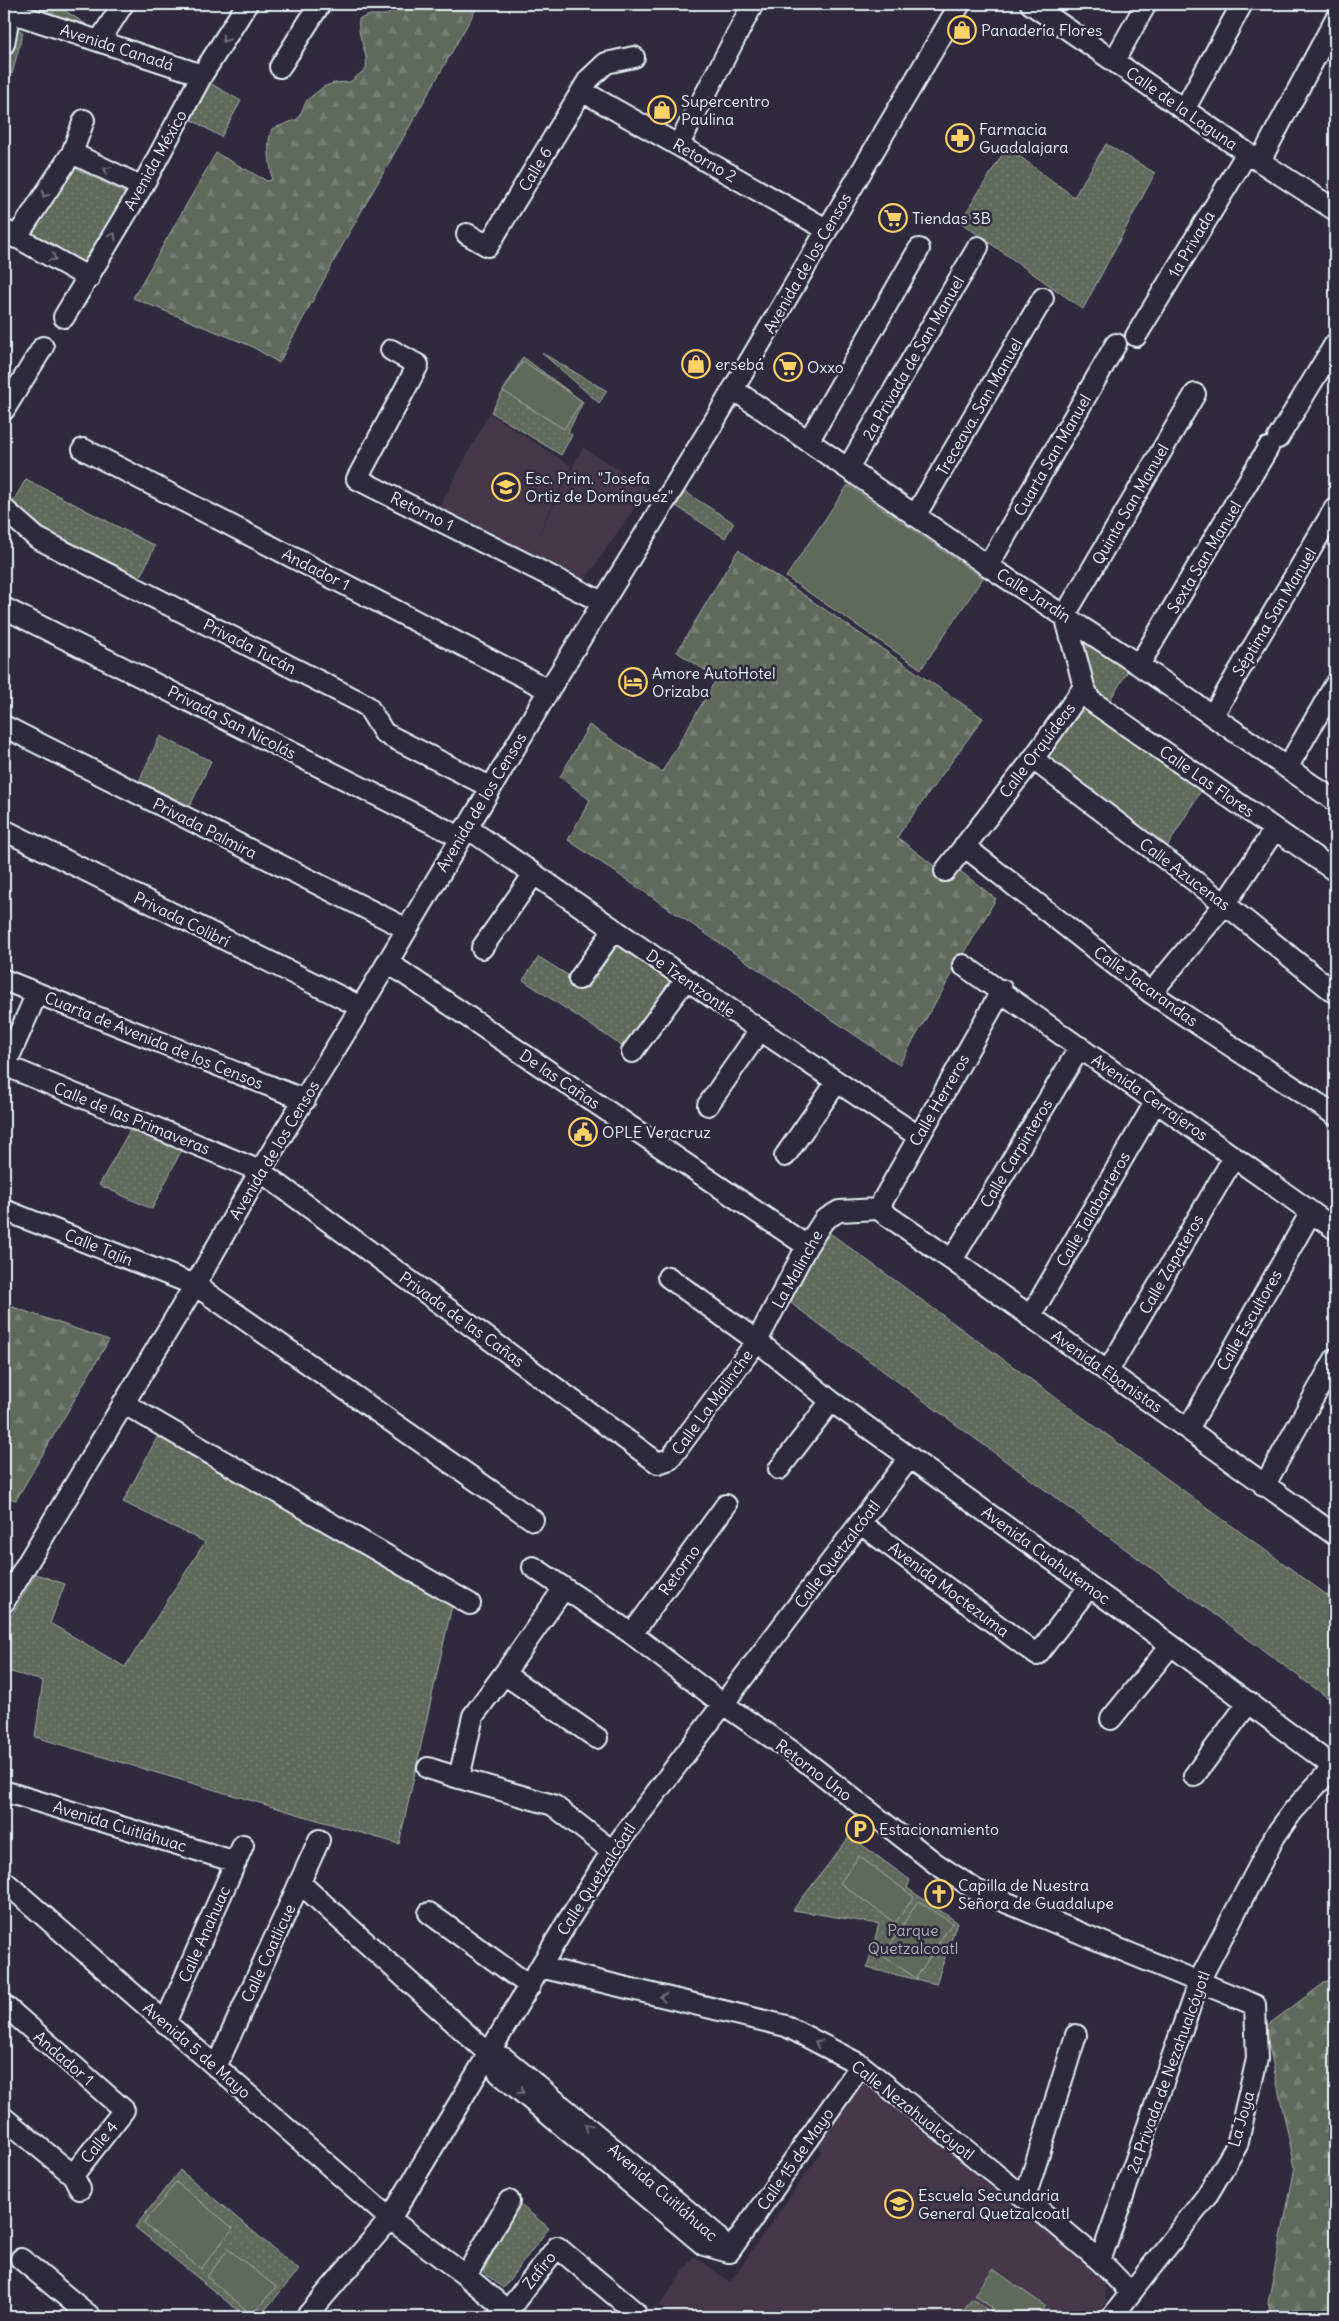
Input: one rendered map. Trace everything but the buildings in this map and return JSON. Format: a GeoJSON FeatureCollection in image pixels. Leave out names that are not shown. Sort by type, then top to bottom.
{"type":"FeatureCollection","features":[{"type":"Feature","properties":{"kind":"street"},"geometry":{"type":"LineString","coordinates":[[100,40],[123,4]]}},
{"type":"Feature","properties":{"kind":"street","name":"Avenida México"},"geometry":{"type":"LineString","coordinates":[[64,318],[142,187],[202,75],[247,4]]}},
{"type":"Feature","properties":{"kind":"street"},"geometry":{"type":"LineString","coordinates":[[280,67],[320,4]]}},
{"type":"Feature","properties":{"kind":"street"},"geometry":{"type":"LineString","coordinates":[[679,144],[753,4]]}},
{"type":"Feature","properties":{"kind":"street","name":"Avenida de los Censos"},"geometry":{"type":"LineString","coordinates":[[4,1602],[195,1285],[260,1171],[361,1007],[548,690],[733,389],[960,4]]}},
{"type":"Feature","properties":{"kind":"street","name":"Calle de la Laguna"},"geometry":{"type":"LineString","coordinates":[[1031,4],[1052,10],[1114,61],[1335,210]]}},
{"type":"Feature","properties":{"kind":"street"},"geometry":{"type":"LineString","coordinates":[[1114,61],[1146,4]]}},
{"type":"Feature","properties":{"kind":"street"},"geometry":{"type":"LineString","coordinates":[[1184,110],[1242,4]]}},
{"type":"Feature","properties":{"kind":"street"},"geometry":{"type":"LineString","coordinates":[[4,44],[8,9]]}},
{"type":"Feature","properties":{"kind":"street","name":"Avenida Canadá"},"geometry":{"type":"LineString","coordinates":[[8,9],[202,75]]}},
{"type":"Feature","properties":{"kind":"street","name":"1a Privada"},"geometry":{"type":"LineString","coordinates":[[1136,336],[1254,157],[1335,20]]}},
{"type":"Feature","properties":{"kind":"street","name":"Calle 6"},"geometry":{"type":"LineString","coordinates":[[467,234],[488,246],[589,79],[606,62],[634,57]]}},
{"type":"Feature","properties":{"kind":"street","name":"Retorno 2"},"geometry":{"type":"LineString","coordinates":[[582,91],[679,144],[826,230]]}},
{"type":"Feature","properties":{"kind":"street"},"geometry":{"type":"LineString","coordinates":[[84,120],[72,153],[10,234],[89,278]]}},
{"type":"Feature","properties":{"kind":"street"},"geometry":{"type":"LineString","coordinates":[[72,153],[142,187]]}},
{"type":"Feature","properties":{"kind":"street","name":"2a Privada de San Manuel"},"geometry":{"type":"LineString","coordinates":[[848,468],[978,247]]}},
{"type":"Feature","properties":{"kind":"street"},"geometry":{"type":"LineString","coordinates":[[808,440],[920,249]]}},
{"type":"Feature","properties":{"kind":"street","name":"Treceava. San Manuel"},"geometry":{"type":"LineString","coordinates":[[915,516],[1043,298]]}},
{"type":"Feature","properties":{"kind":"street","name":"Cuarta San Manuel"},"geometry":{"type":"LineString","coordinates":[[988,566],[1116,344]]}},
{"type":"Feature","properties":{"kind":"street","name":"Sexta San Manuel"},"geometry":{"type":"LineString","coordinates":[[1139,665],[1335,344]]}},
{"type":"Feature","properties":{"kind":"street"},"geometry":{"type":"LineString","coordinates":[[4,410],[44,347]]}},
{"type":"Feature","properties":{"kind":"street","name":"Retorno 1"},"geometry":{"type":"LineString","coordinates":[[391,350],[418,365],[357,479],[602,602]]}},
{"type":"Feature","properties":{"kind":"street","name":"Calle Jardín"},"geometry":{"type":"LineString","coordinates":[[733,389],[988,566],[1066,615],[1212,715],[1335,802]]}},
{"type":"Feature","properties":{"kind":"street","name":"Quinta San Manuel"},"geometry":{"type":"LineString","coordinates":[[1066,615],[1195,394]]}},
{"type":"Feature","properties":{"kind":"street","name":"Andador 1"},"geometry":{"type":"LineString","coordinates":[[83,449],[548,690]]}},
{"type":"Feature","properties":{"kind":"street","name":"Séptima San Manuel"},"geometry":{"type":"LineString","coordinates":[[1212,715],[1335,508]]}},
{"type":"Feature","properties":{"kind":"street","name":"Privada Tucán"},"geometry":{"type":"LineString","coordinates":[[4,509],[37,538],[360,702],[368,707],[384,734],[490,787]]}},
{"type":"Feature","properties":{"kind":"street","name":"Privada San Nicolás"},"geometry":{"type":"LineString","coordinates":[[4,608],[463,832]]}},
{"type":"Feature","properties":{"kind":"street","name":"Calle Orquídeas"},"geometry":{"type":"LineString","coordinates":[[945,871],[1033,759],[1084,687],[1066,615]]}},
{"type":"Feature","properties":{"kind":"street"},"geometry":{"type":"LineString","coordinates":[[1287,768],[1335,685]]}},
{"type":"Feature","properties":{"kind":"street","name":"Calle Las Flores"},"geometry":{"type":"LineString","coordinates":[[1084,687],[1090,700],[1335,871]]}},
{"type":"Feature","properties":{"kind":"street","name":"Privada Palmira"},"geometry":{"type":"LineString","coordinates":[[4,726],[406,929]]}},
{"type":"Feature","properties":{"kind":"street","name":"Calle Azucenas"},"geometry":{"type":"LineString","coordinates":[[1033,759],[1225,904],[1335,992]]}},
{"type":"Feature","properties":{"kind":"street"},"geometry":{"type":"LineString","coordinates":[[1152,993],[1225,904],[1275,829]]}},
{"type":"Feature","properties":{"kind":"street","name":"Privada Colibrí"},"geometry":{"type":"LineString","coordinates":[[4,830],[361,1007]]}},
{"type":"Feature","properties":{"kind":"street","name":"De Tzentzontle"},"geometry":{"type":"LineString","coordinates":[[463,832],[534,874],[918,1136]]}},
{"type":"Feature","properties":{"kind":"street","name":"Calle Jacarandas"},"geometry":{"type":"LineString","coordinates":[[964,846],[1152,993],[1335,1115]]}},
{"type":"Feature","properties":{"kind":"street"},"geometry":{"type":"LineString","coordinates":[[482,948],[534,874]]}},
{"type":"Feature","properties":{"kind":"street"},"geometry":{"type":"LineString","coordinates":[[579,979],[614,930]]}},
{"type":"Feature","properties":{"kind":"street","name":"De las Cañas"},"geometry":{"type":"LineString","coordinates":[[387,962],[808,1246]]}},
{"type":"Feature","properties":{"kind":"street","name":"Avenida Cerrajeros"},"geometry":{"type":"LineString","coordinates":[[963,965],[1002,990],[1335,1229]]}},
{"type":"Feature","properties":{"kind":"street"},"geometry":{"type":"LineString","coordinates":[[632,1052],[686,979]]}},
{"type":"Feature","properties":{"kind":"street","name":"Cuarta de Avenida de los Censos"},"geometry":{"type":"LineString","coordinates":[[4,980],[305,1100]]}},
{"type":"Feature","properties":{"kind":"street","name":"Calle Herreros"},"geometry":{"type":"LineString","coordinates":[[878,1209],[1002,990]]}},
{"type":"Feature","properties":{"kind":"street"},"geometry":{"type":"LineString","coordinates":[[5,1066],[37,993]]}},
{"type":"Feature","properties":{"kind":"street"},"geometry":{"type":"LineString","coordinates":[[708,1105],[760,1030]]}},
{"type":"Feature","properties":{"kind":"street","name":"Calle Carpinteros"},"geometry":{"type":"LineString","coordinates":[[952,1260],[1080,1047]]}},
{"type":"Feature","properties":{"kind":"street","name":"Calle de las Primaveras"},"geometry":{"type":"LineString","coordinates":[[5,1066],[260,1171]]}},
{"type":"Feature","properties":{"kind":"street"},"geometry":{"type":"LineString","coordinates":[[785,1156],[838,1082]]}},
{"type":"Feature","properties":{"kind":"street","name":"Calle Talabarteros"},"geometry":{"type":"LineString","coordinates":[[1030,1317],[1156,1101]]}},
{"type":"Feature","properties":{"kind":"street","name":"Calle Zapateros"},"geometry":{"type":"LineString","coordinates":[[1108,1371],[1234,1157]]}},
{"type":"Feature","properties":{"kind":"street","name":"Privada de las Cañas"},"geometry":{"type":"LineString","coordinates":[[260,1171],[658,1463],[664,1462]]}},
{"type":"Feature","properties":{"kind":"street","name":"La Malinche"},"geometry":{"type":"LineString","coordinates":[[757,1341],[824,1220],[839,1211],[878,1209]]}},
{"type":"Feature","properties":{"kind":"street","name":"Avenida Ebanistas"},"geometry":{"type":"LineString","coordinates":[[878,1209],[1108,1371],[1264,1486],[1335,1535]]}},
{"type":"Feature","properties":{"kind":"street","name":"Calle Tajín"},"geometry":{"type":"LineString","coordinates":[[4,1210],[195,1285],[533,1520]]}},
{"type":"Feature","properties":{"kind":"street","name":"Calle Escultores"},"geometry":{"type":"LineString","coordinates":[[1188,1429],[1311,1212]]}},
{"type":"Feature","properties":{"kind":"street","name":"Avenida Cuahutemoc"},"geometry":{"type":"LineString","coordinates":[[668,1277],[757,1341],[831,1401],[1171,1645],[1334,1768]]}},
{"type":"Feature","properties":{"kind":"street","name":"Calle La Malinche"},"geometry":{"type":"LineString","coordinates":[[664,1462],[670,1459],[757,1341]]}},
{"type":"Feature","properties":{"kind":"street"},"geometry":{"type":"LineString","coordinates":[[1264,1486],[1335,1359]]}},
{"type":"Feature","properties":{"kind":"street"},"geometry":{"type":"LineString","coordinates":[[779,1469],[831,1401]]}},
{"type":"Feature","properties":{"kind":"street"},"geometry":{"type":"LineString","coordinates":[[123,1403],[470,1604]]}},
{"type":"Feature","properties":{"kind":"street","name":"Calle Quetzalcóatl"},"geometry":{"type":"LineString","coordinates":[[306,2317],[390,2219],[540,1967],[612,1851],[910,1457]]}},
{"type":"Feature","properties":{"kind":"street","name":"Retorno"},"geometry":{"type":"LineString","coordinates":[[632,1634],[726,1505]]}},
{"type":"Feature","properties":{"kind":"street","name":"Avenida Moctezuma"},"geometry":{"type":"LineString","coordinates":[[861,1524],[1037,1655],[1089,1587]]}},
{"type":"Feature","properties":{"kind":"street"},"geometry":{"type":"LineString","coordinates":[[533,1567],[632,1634],[723,1704]]}},
{"type":"Feature","properties":{"kind":"street"},"geometry":{"type":"LineString","coordinates":[[459,1778],[473,1716],[564,1588]]}},
{"type":"Feature","properties":{"kind":"street"},"geometry":{"type":"LineString","coordinates":[[1111,1719],[1171,1645]]}},
{"type":"Feature","properties":{"kind":"street"},"geometry":{"type":"LineString","coordinates":[[504,1674],[597,1738]]}},
{"type":"Feature","properties":{"kind":"street"},"geometry":{"type":"LineString","coordinates":[[1194,1776],[1249,1702]]}},
{"type":"Feature","properties":{"kind":"street","name":"Retorno Uno"},"geometry":{"type":"LineString","coordinates":[[723,1704],[800,1758],[935,1863],[976,1890],[1199,1981]]}},
{"type":"Feature","properties":{"kind":"street"},"geometry":{"type":"LineString","coordinates":[[428,1768],[553,1805],[612,1851]]}},
{"type":"Feature","properties":{"kind":"street","name":"2a Privada de Nezahualcóyotl"},"geometry":{"type":"LineString","coordinates":[[1100,2261],[1199,1981],[1275,1836],[1293,1811],[1334,1768]]}},
{"type":"Feature","properties":{"kind":"street","name":"Avenida Cuitláhuac"},"geometry":{"type":"LineString","coordinates":[[4,1795],[10,1793],[240,1854]]}},
{"type":"Feature","properties":{"kind":"street","name":"Calle Coatlicue"},"geometry":{"type":"LineString","coordinates":[[216,2067],[319,1840]]}},
{"type":"Feature","properties":{"kind":"street","name":"Calle Anahuac"},"geometry":{"type":"LineString","coordinates":[[166,2023],[240,1854]]}},
{"type":"Feature","properties":{"kind":"street","name":"Avenida 5 de Mayo"},"geometry":{"type":"LineString","coordinates":[[4,1881],[390,2219]]}},
{"type":"Feature","properties":{"kind":"street","name":"Avenida Cuitláhuac"},"geometry":{"type":"LineString","coordinates":[[300,1883],[489,2054],[499,2073],[704,2245],[729,2252]]}},
{"type":"Feature","properties":{"kind":"street"},"geometry":{"type":"LineString","coordinates":[[429,1913],[530,1986]]}},
{"type":"Feature","properties":{"kind":"street","name":"Calle Nezahualcóyotl"},"geometry":{"type":"LineString","coordinates":[[540,1967],[786,2026],[861,2066],[1100,2261],[1132,2293]]}},
{"type":"Feature","properties":{"kind":"street","name":"La Joya"},"geometry":{"type":"LineString","coordinates":[[1132,2293],[1206,2198],[1236,2145],[1257,2059],[1255,2005],[1199,1981]]}},
{"type":"Feature","properties":{"kind":"street","name":"Andador 1"},"geometry":{"type":"LineString","coordinates":[[4,2005],[124,2110]]}},
{"type":"Feature","properties":{"kind":"street"},"geometry":{"type":"LineString","coordinates":[[1024,2198],[1076,2035]]}},
{"type":"Feature","properties":{"kind":"street","name":"Calle 15 de Mayo"},"geometry":{"type":"LineString","coordinates":[[729,2252],[861,2066]]}},
{"type":"Feature","properties":{"kind":"street","name":"Calle 4"},"geometry":{"type":"LineString","coordinates":[[4,2118],[76,2182],[124,2110]]}},
{"type":"Feature","properties":{"kind":"street"},"geometry":{"type":"LineString","coordinates":[[466,2276],[509,2201]]}},
{"type":"Feature","properties":{"kind":"street"},"geometry":{"type":"LineString","coordinates":[[390,2219],[466,2276],[506,2314]]}},
{"type":"Feature","properties":{"kind":"street","name":"Zafiro"},"geometry":{"type":"LineString","coordinates":[[506,2314],[557,2247],[633,2314]]}},
{"type":"Feature","properties":{"kind":"street"},"geometry":{"type":"LineString","coordinates":[[21,2260],[91,2317]]}},
{"type":"Feature","properties":{"kind":"street"},"geometry":{"type":"LineString","coordinates":[[1112,2317],[1132,2293]]}},
{"type":"Feature","properties":{"kind":"shaded area"},"geometry":{"type":"Polygon","coordinates":[[[489,413],[571,466],[536,539],[583,447],[648,488],[583,583],[439,508],[489,413]]]}},
{"type":"Feature","properties":{"kind":"shaded area","name":"Escuela Secundaria General Quetzalcoatl"},"geometry":{"type":"Polygon","coordinates":[[[860,2078],[1105,2280],[1106,2303],[1096,2317],[674,2317],[660,2305],[694,2256],[730,2282],[822,2151],[811,2143],[860,2078]]]}},
{"type":"Feature","properties":{"kind":"green space"},"geometry":{"type":"Polygon","coordinates":[[[18,4],[54,4],[86,24],[84,26],[18,4]]]}},
{"type":"Feature","properties":{"kind":"green space"},"geometry":{"type":"Polygon","coordinates":[[[391,4],[479,4],[348,235],[279,363],[251,346],[133,298],[216,153],[267,181],[272,180],[269,142],[272,129],[298,119],[307,100],[323,87],[334,83],[350,82],[366,69],[366,56],[359,32],[359,19],[370,15],[388,15],[391,4]]]}},
{"type":"Feature","properties":{"kind":"green space"},"geometry":{"type":"Polygon","coordinates":[[[11,26],[23,32],[12,74],[4,69],[4,57],[11,26]]]}},
{"type":"Feature","properties":{"kind":"green space"},"geometry":{"type":"Polygon","coordinates":[[[208,82],[241,101],[221,137],[187,117],[208,82]]]}},
{"type":"Feature","properties":{"kind":"green space"},"geometry":{"type":"Polygon","coordinates":[[[1106,144],[1155,173],[1083,309],[960,222],[1007,147],[1074,197],[1106,144]]]}},
{"type":"Feature","properties":{"kind":"green space"},"geometry":{"type":"Polygon","coordinates":[[[71,166],[129,195],[89,266],[30,234],[71,166]]]}},
{"type":"Feature","properties":{"kind":"green space"},"geometry":{"type":"Polygon","coordinates":[[[542,353],[607,391],[599,403],[542,353]]]}},
{"type":"Feature","properties":{"kind":"green space"},"geometry":{"type":"Polygon","coordinates":[[[523,357],[583,402],[568,432],[572,435],[561,455],[491,412],[523,357]]]}},
{"type":"Feature","properties":{"kind":"green space"},"geometry":{"type":"Polygon","coordinates":[[[523,361],[582,401],[564,429],[503,391],[523,361]]]}},
{"type":"Feature","properties":{"kind":"green space"},"geometry":{"type":"Polygon","coordinates":[[[26,479],[155,546],[140,577],[45,529],[12,503],[26,479]]]}},
{"type":"Feature","properties":{"kind":"green space"},"geometry":{"type":"Polygon","coordinates":[[[848,485],[983,578],[921,669],[786,577],[848,485]]]}},
{"type":"Feature","properties":{"kind":"green space"},"geometry":{"type":"Polygon","coordinates":[[[685,492],[734,523],[725,538],[676,506],[685,492]]]}},
{"type":"Feature","properties":{"kind":"green space"},"geometry":{"type":"Polygon","coordinates":[[[738,550],[983,718],[897,837],[951,879],[959,870],[996,899],[899,1065],[568,840],[590,800],[560,777],[589,725],[662,772],[717,678],[677,652],[738,550]]]}},
{"type":"Feature","properties":{"kind":"green space"},"geometry":{"type":"Polygon","coordinates":[[[1076,636],[1129,669],[1110,700],[1093,688],[1076,636]]]}},
{"type":"Feature","properties":{"kind":"green space"},"geometry":{"type":"Polygon","coordinates":[[[1080,699],[1202,789],[1167,847],[1043,756],[1080,699]]]}},
{"type":"Feature","properties":{"kind":"green space"},"geometry":{"type":"Polygon","coordinates":[[[160,736],[211,761],[190,806],[139,781],[160,736]]]}},
{"type":"Feature","properties":{"kind":"green space"},"geometry":{"type":"Polygon","coordinates":[[[619,943],[672,979],[625,1048],[523,980],[539,957],[588,988],[619,943]]]}},
{"type":"Feature","properties":{"kind":"green space"},"geometry":{"type":"Polygon","coordinates":[[[130,1130],[181,1151],[152,1209],[99,1185],[130,1130]]]}},
{"type":"Feature","properties":{"kind":"green space"},"geometry":{"type":"Polygon","coordinates":[[[827,1231],[1335,1601],[1335,1703],[788,1301],[827,1231]]]}},
{"type":"Feature","properties":{"kind":"green space"},"geometry":{"type":"Polygon","coordinates":[[[4,1304],[109,1340],[16,1500],[4,1497],[4,1304]]]}},
{"type":"Feature","properties":{"kind":"green space"},"geometry":{"type":"Polygon","coordinates":[[[160,1432],[453,1601],[399,1844],[35,1737],[43,1681],[4,1670],[4,1628],[36,1574],[65,1584],[50,1623],[125,1667],[205,1542],[123,1502],[160,1432]]]}},
{"type":"Feature","properties":{"kind":"green space","name":"Parque Quetzalcoatl"},"geometry":{"type":"Polygon","coordinates":[[[850,1836],[910,1880],[907,1888],[957,1922],[936,1984],[867,1968],[879,1924],[793,1910],[850,1836]]]}},
{"type":"Feature","properties":{"kind":"green space"},"geometry":{"type":"Polygon","coordinates":[[[859,1856],[914,1897],[895,1923],[840,1883],[859,1856]]]}},
{"type":"Feature","properties":{"kind":"green space"},"geometry":{"type":"Polygon","coordinates":[[[918,1901],[952,1923],[916,1978],[883,1956],[918,1901]]]}},
{"type":"Feature","properties":{"kind":"green space"},"geometry":{"type":"Polygon","coordinates":[[[1335,1975],[1335,2317],[1272,2317],[1268,2303],[1295,2167],[1265,2027],[1335,1975]]]}},
{"type":"Feature","properties":{"kind":"green space"},"geometry":{"type":"Polygon","coordinates":[[[180,2170],[299,2270],[259,2317],[246,2317],[135,2227],[180,2170]]]}},
{"type":"Feature","properties":{"kind":"green space"},"geometry":{"type":"Polygon","coordinates":[[[176,2182],[233,2228],[201,2269],[144,2224],[176,2182]]]}},
{"type":"Feature","properties":{"kind":"green space"},"geometry":{"type":"Polygon","coordinates":[[[518,2203],[549,2228],[503,2288],[483,2272],[518,2203]]]}},
{"type":"Feature","properties":{"kind":"green space"},"geometry":{"type":"Polygon","coordinates":[[[228,2249],[276,2287],[252,2315],[207,2277],[228,2249]]]}},
{"type":"Feature","properties":{"kind":"green space"},"geometry":{"type":"Polygon","coordinates":[[[993,2269],[1045,2306],[1036,2317],[1005,2317],[974,2295],[993,2269]]]}},
{"type":"Feature","properties":{"kind":"green space"},"geometry":{"type":"Polygon","coordinates":[[[972,2299],[998,2317],[959,2317],[972,2299]]]}},
{"type":"Feature","properties":{"kind":"place","name":"Panadería Flores"},"geometry":{"type":"Point","coordinates":[962,30]}},
{"type":"Feature","properties":{"kind":"place","name":"Supercentro Paulina"},"geometry":{"type":"Point","coordinates":[662,110]}},
{"type":"Feature","properties":{"kind":"place","name":"Farmacia Guadalajara"},"geometry":{"type":"Point","coordinates":[960,138]}},
{"type":"Feature","properties":{"kind":"place","name":"Tiendas 3B"},"geometry":{"type":"Point","coordinates":[893,218]}},
{"type":"Feature","properties":{"kind":"place","name":"ersebá"},"geometry":{"type":"Point","coordinates":[696,364]}},
{"type":"Feature","properties":{"kind":"place","name":"Oxxo"},"geometry":{"type":"Point","coordinates":[788,367]}},
{"type":"Feature","properties":{"kind":"place","name":"Esc. Prim. \"Josefa Ortiz de Domínguez\""},"geometry":{"type":"Point","coordinates":[506,487]}},
{"type":"Feature","properties":{"kind":"place","name":"Amore AutoHotel Orizaba"},"geometry":{"type":"Point","coordinates":[633,682]}},
{"type":"Feature","properties":{"kind":"place","name":"OPLE Veracruz"},"geometry":{"type":"Point","coordinates":[583,1132]}},
{"type":"Feature","properties":{"kind":"place","name":"Estacionamiento"},"geometry":{"type":"Point","coordinates":[860,1829]}},
{"type":"Feature","properties":{"kind":"place","name":"Capilla de Nuestra Señora de Guadalupe"},"geometry":{"type":"Point","coordinates":[939,1894]}},
{"type":"Feature","properties":{"kind":"place","name":"Escuela Secundaria General Quetzalcoatl"},"geometry":{"type":"Point","coordinates":[899,2204]}}]}
